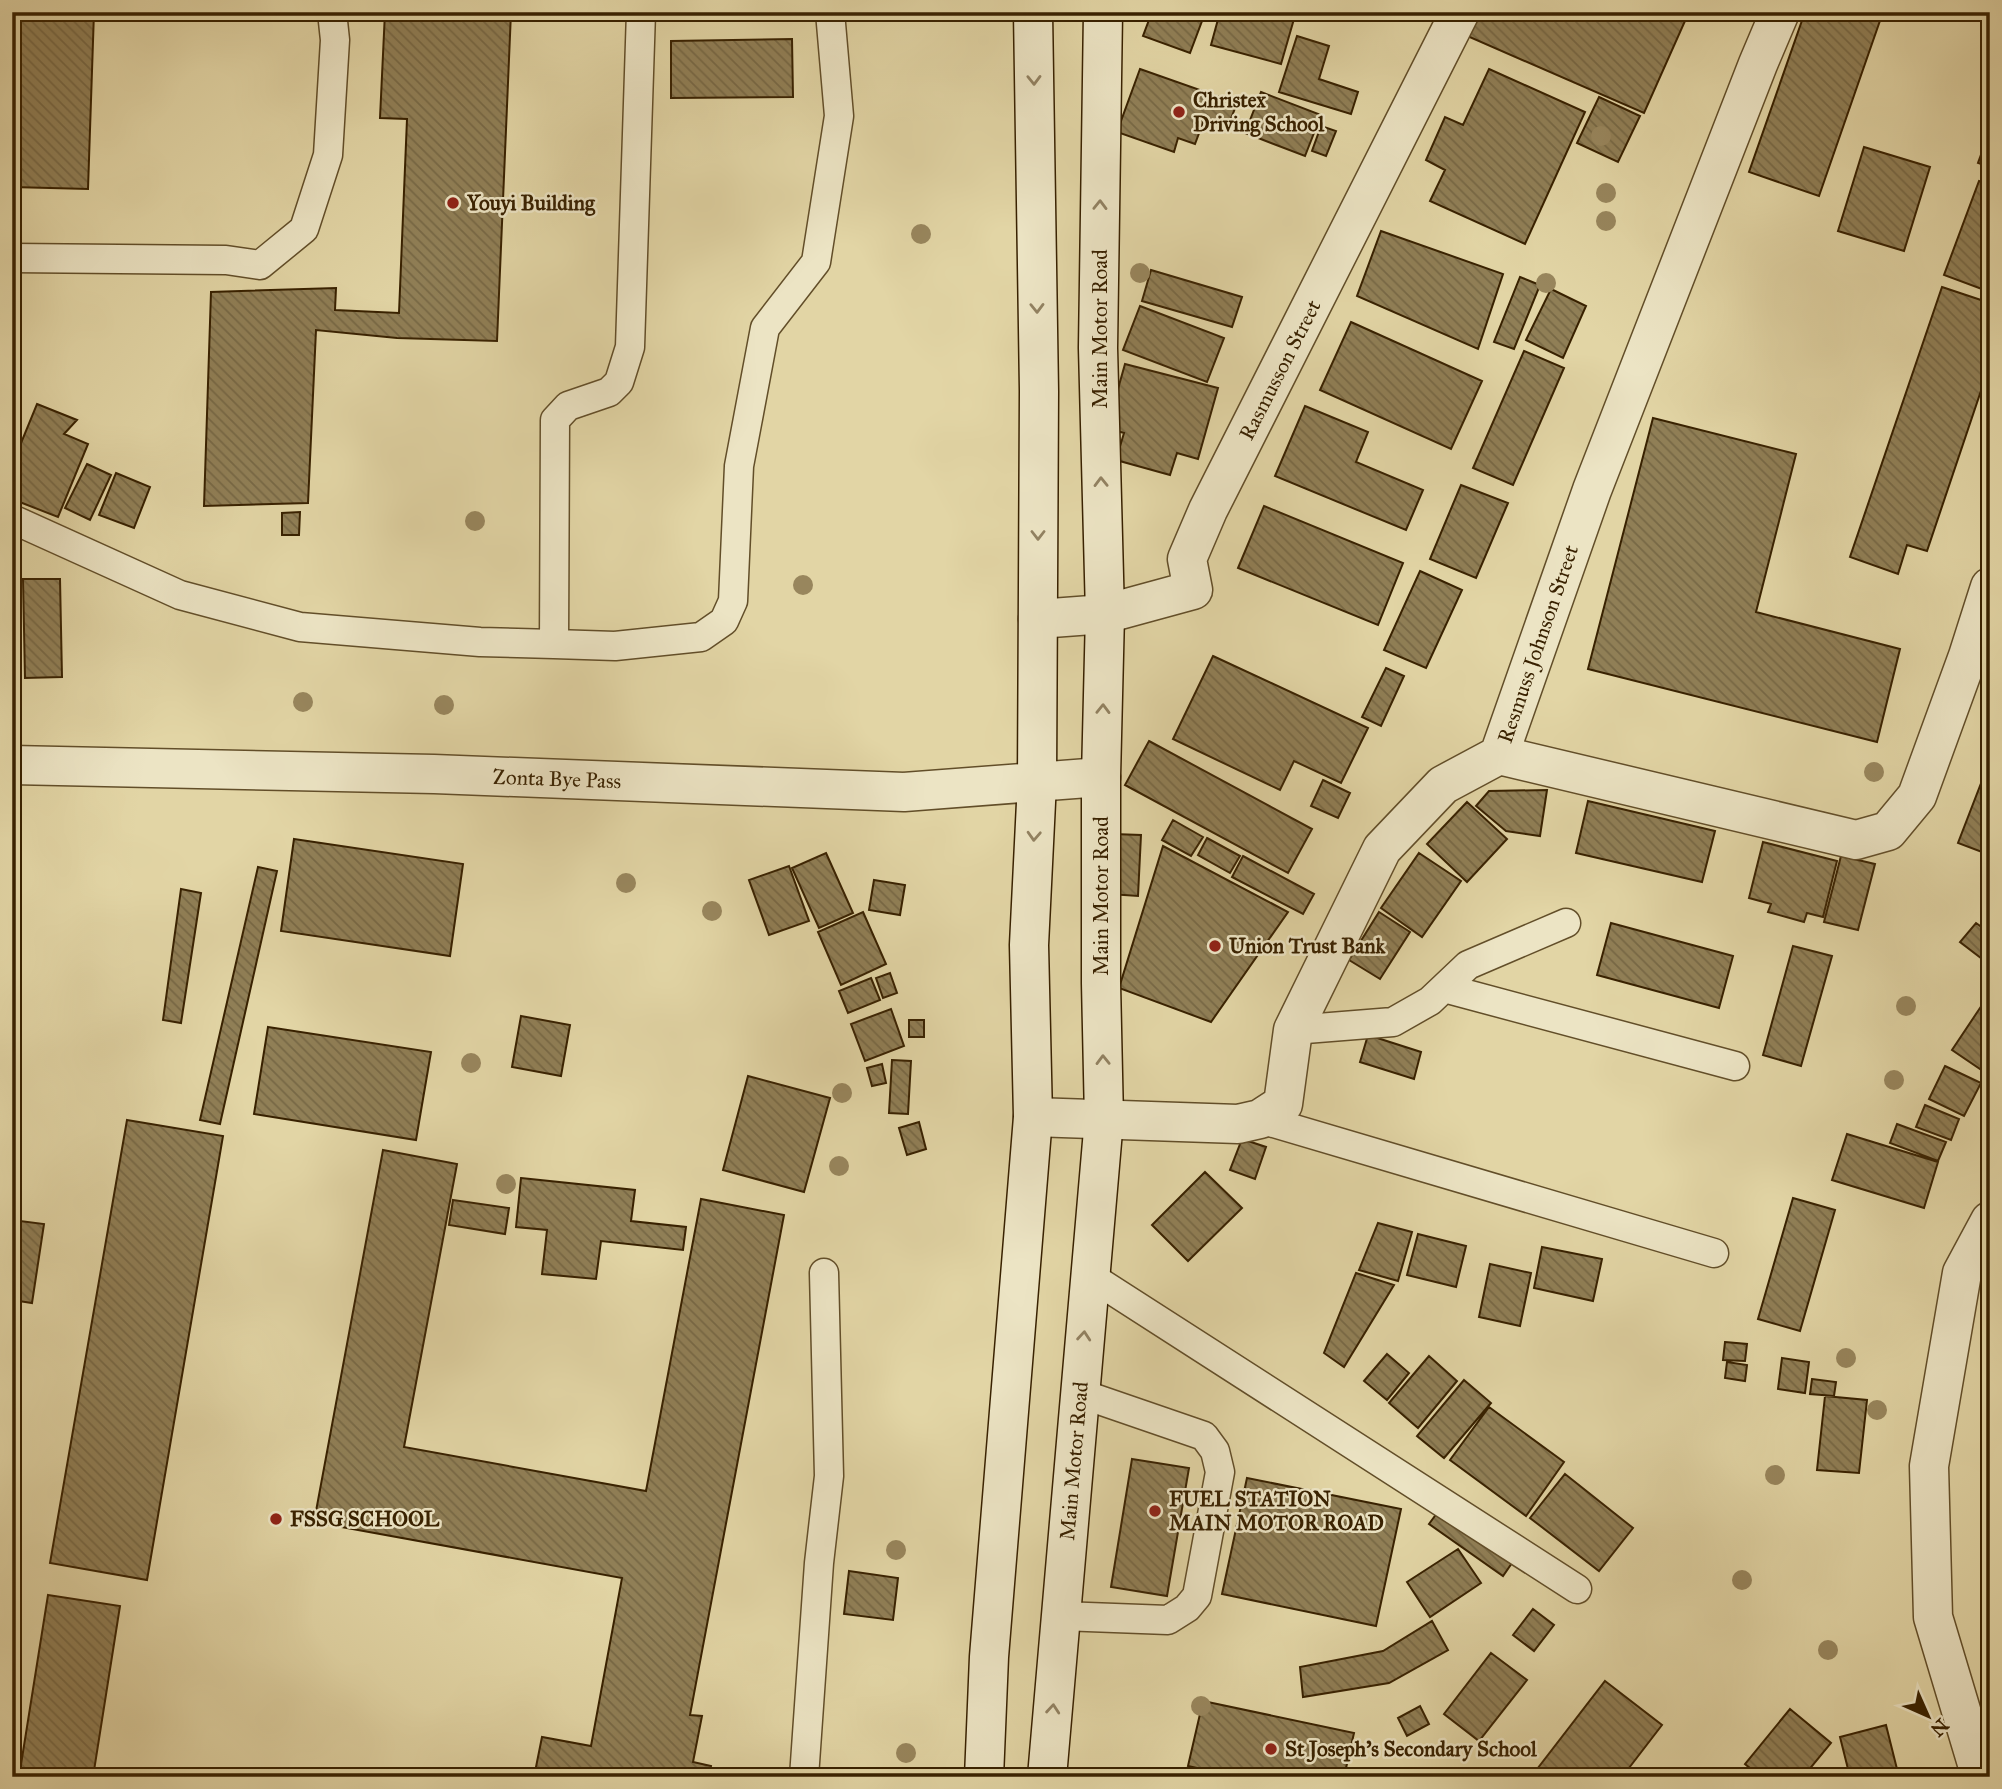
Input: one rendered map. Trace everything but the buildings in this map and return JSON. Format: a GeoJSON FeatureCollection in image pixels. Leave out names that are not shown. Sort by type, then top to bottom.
{"type":"FeatureCollection","features":[{"type":"Feature","properties":{"kind":"street"},"geometry":{"type":"LineString","coordinates":[[985,1777],[989,1657],[1033,1117],[1029,945],[1037,782],[1039,391],[1033,12]]}},
{"type":"Feature","properties":{"kind":"street","name":"Main Motor Road"},"geometry":{"type":"LineString","coordinates":[[1047,1777],[1104,1119],[1101,778],[1105,614],[1098,348],[1104,12]]}},
{"type":"Feature","properties":{"kind":"street","name":"Rasmusson Street"},"geometry":{"type":"LineString","coordinates":[[1038,619],[1105,614],[1193,590],[1187,559],[1208,510],[1460,12]]}},
{"type":"Feature","properties":{"kind":"street","name":"Resmuss Johnson Street"},"geometry":{"type":"LineString","coordinates":[[1260,1119],[1283,1104],[1293,1030],[1382,849],[1443,785],[1499,755],[1592,491],[1780,12]]}},
{"type":"Feature","properties":{"kind":"street"},"geometry":{"type":"LineString","coordinates":[[1499,755],[1856,840],[1888,831],[1917,796],[1979,659],[1990,587]]}},
{"type":"Feature","properties":{"kind":"street","name":"Zonta Bye Pass"},"geometry":{"type":"LineString","coordinates":[[12,765],[434,774],[904,792],[1101,778]]}},
{"type":"Feature","properties":{"kind":"street"},"geometry":{"type":"LineString","coordinates":[[1033,1117],[1238,1124],[1260,1119]]}},
{"type":"Feature","properties":{"kind":"street"},"geometry":{"type":"LineString","coordinates":[[1981,1777],[1933,1617],[1929,1466],[1962,1273],[1990,1221]]}},
{"type":"Feature","properties":{"kind":"lane"},"geometry":{"type":"LineString","coordinates":[[12,258],[226,260],[260,265],[304,229],[328,155],[335,40],[332,12]]}},
{"type":"Feature","properties":{"kind":"lane"},"geometry":{"type":"LineString","coordinates":[[554,644],[555,420],[568,406],[609,392],[619,382],[630,347],[641,12]]}},
{"type":"Feature","properties":{"kind":"lane"},"geometry":{"type":"LineString","coordinates":[[12,519],[180,595],[300,627],[480,642],[615,646],[701,637],[724,621],[733,601],[739,466],[765,328],[816,262],[839,116],[830,12]]}},
{"type":"Feature","properties":{"kind":"lane"},"geometry":{"type":"LineString","coordinates":[[1293,1030],[1393,1022],[1430,1001],[1468,965],[1566,923]]}},
{"type":"Feature","properties":{"kind":"lane"},"geometry":{"type":"LineString","coordinates":[[1444,988],[1735,1066]]}},
{"type":"Feature","properties":{"kind":"lane"},"geometry":{"type":"LineString","coordinates":[[1260,1119],[1714,1253]]}},
{"type":"Feature","properties":{"kind":"lane"},"geometry":{"type":"LineString","coordinates":[[804,1777],[819,1563],[829,1476],[824,1273]]}},
{"type":"Feature","properties":{"kind":"lane"},"geometry":{"type":"LineString","coordinates":[[1090,1276],[1577,1590]]}},
{"type":"Feature","properties":{"kind":"lane"},"geometry":{"type":"LineString","coordinates":[[1061,1616],[1168,1620],[1187,1608],[1197,1596],[1220,1472],[1215,1451],[1204,1436],[1079,1393]]}},
{"type":"Feature","properties":{"kind":"place","name":"Christex Driving School"},"geometry":{"type":"Point","coordinates":[1179,112]}},
{"type":"Feature","properties":{"kind":"place","name":"Youyi Building"},"geometry":{"type":"Point","coordinates":[453,203]}},
{"type":"Feature","properties":{"kind":"place","name":"Union Trust Bank"},"geometry":{"type":"Point","coordinates":[1215,946]}},
{"type":"Feature","properties":{"kind":"place","name":"FUEL STATION MAIN MOTOR ROAD"},"geometry":{"type":"Point","coordinates":[1155,1511]}},
{"type":"Feature","properties":{"kind":"place","name":"FSSG SCHOOL"},"geometry":{"type":"Point","coordinates":[276,1519]}},
{"type":"Feature","properties":{"kind":"place","name":"St Joseph's Secondary School"},"geometry":{"type":"Point","coordinates":[1271,1749]}}]}
